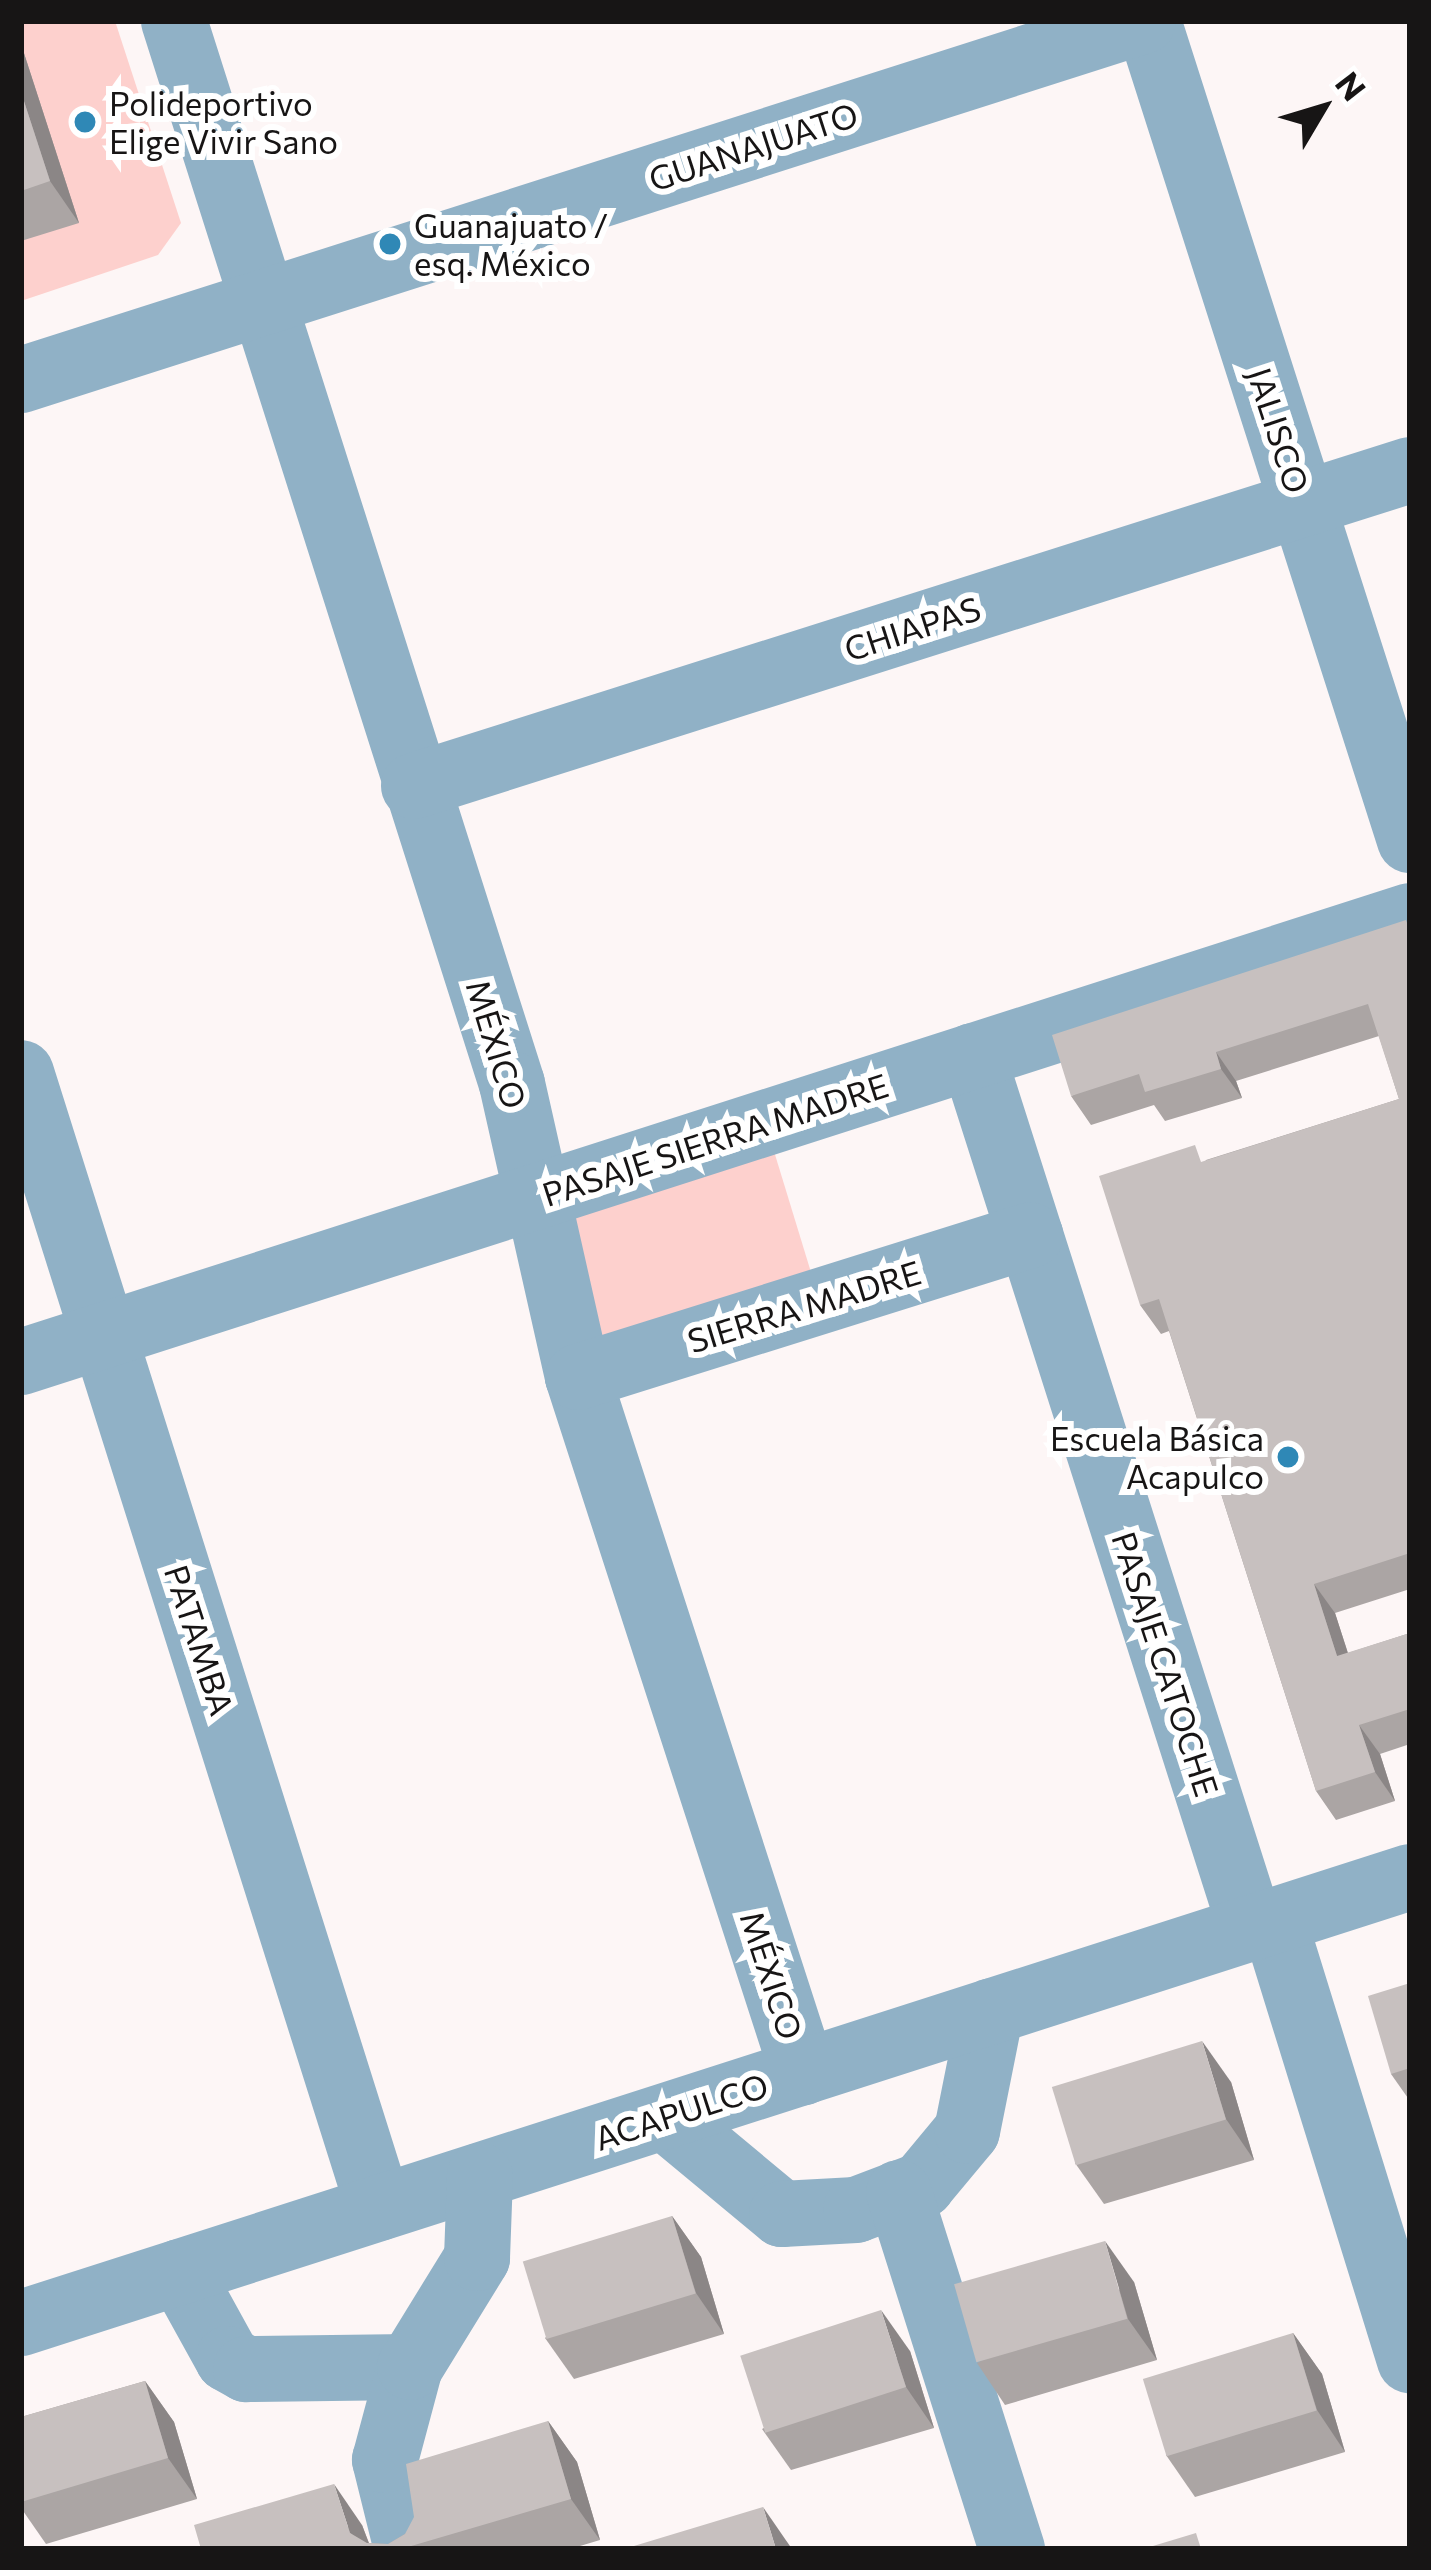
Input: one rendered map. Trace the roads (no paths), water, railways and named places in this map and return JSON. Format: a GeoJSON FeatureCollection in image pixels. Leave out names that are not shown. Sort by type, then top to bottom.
{"type":"FeatureCollection","features":[{"type":"Feature","properties":{"kind":"street","name":"MÉXICO"},"geometry":{"type":"LineString","coordinates":[[174,21],[512,1084],[578,1377],[803,2072]]}},
{"type":"Feature","properties":{"kind":"street","name":"GUANAJUATO"},"geometry":{"type":"LineString","coordinates":[[21,380],[1145,21]]}},
{"type":"Feature","properties":{"kind":"street","name":"JALISCO"},"geometry":{"type":"LineString","coordinates":[[1145,21],[1410,840]]}},
{"type":"Feature","properties":{"kind":"street","name":"CHIAPAS"},"geometry":{"type":"LineString","coordinates":[[414,787],[1410,470]]}},
{"type":"Feature","properties":{"kind":"street","name":"PASAJE SIERRA MADRE"},"geometry":{"type":"LineString","coordinates":[[21,1362],[1410,916]]}},
{"type":"Feature","properties":{"kind":"street","name":"PASAJE CATOCHE"},"geometry":{"type":"LineString","coordinates":[[973,1056],[1410,2360]]}},
{"type":"Feature","properties":{"kind":"street","name":"PATAMBA"},"geometry":{"type":"LineString","coordinates":[[21,1072],[379,2208]]}},
{"type":"Feature","properties":{"kind":"street","name":"SIERRA MADRE"},"geometry":{"type":"LineString","coordinates":[[578,1377],[1030,1235]]}},
{"type":"Feature","properties":{"kind":"street","name":"ACAPULCO"},"geometry":{"type":"LineString","coordinates":[[21,2323],[1410,1877]]}},
{"type":"Feature","properties":{"kind":"street"},"geometry":{"type":"LineString","coordinates":[[665,2116],[782,2214],[856,2210],[922,2185],[967,2131],[991,2011]]}},
{"type":"Feature","properties":{"kind":"street"},"geometry":{"type":"LineString","coordinates":[[407,2549],[385,2460],[410,2367],[477,2258],[480,2176]]}},
{"type":"Feature","properties":{"kind":"street"},"geometry":{"type":"LineString","coordinates":[[899,2193],[1012,2549]]}},
{"type":"Feature","properties":{"kind":"street"},"geometry":{"type":"LineString","coordinates":[[180,2272],[228,2359],[246,2369],[410,2367]]}},
{"type":"Feature","properties":{"kind":"place","name":"Polideportivo Elige Vivir Sano"},"geometry":{"type":"Point","coordinates":[85,122]}},
{"type":"Feature","properties":{"kind":"place","name":"Guanajuato / esq. México"},"geometry":{"type":"Point","coordinates":[390,244]}},
{"type":"Feature","properties":{"kind":"place","name":"Escuela Básica Acapulco"},"geometry":{"type":"Point","coordinates":[1288,1457]}}]}
